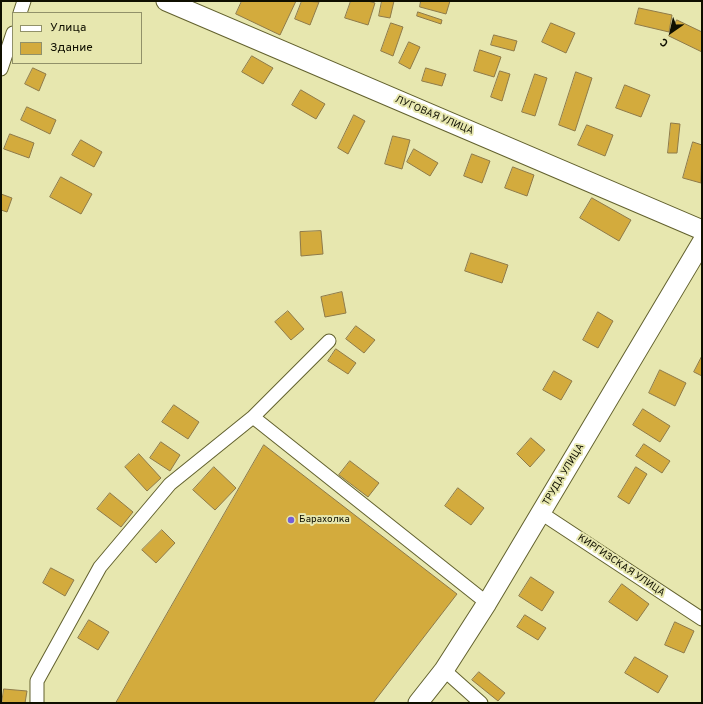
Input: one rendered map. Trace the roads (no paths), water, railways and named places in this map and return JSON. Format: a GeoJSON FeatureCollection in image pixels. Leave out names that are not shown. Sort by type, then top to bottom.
{"type":"FeatureCollection","features":[{"type":"Feature","properties":{"kind":"street"},"geometry":{"type":"LineString","coordinates":[[20,12],[24,1]]}},
{"type":"Feature","properties":{"kind":"street","name":"ЛУГОВАЯ УЛИЦА"},"geometry":{"type":"LineString","coordinates":[[166,1],[702,230]]}},
{"type":"Feature","properties":{"kind":"street"},"geometry":{"type":"LineString","coordinates":[[1,69],[12,36]]}},
{"type":"Feature","properties":{"kind":"street","name":"ТРУДА УЛИЦА"},"geometry":{"type":"LineString","coordinates":[[418,703],[444,670],[487,603],[702,242]]}},
{"type":"Feature","properties":{"kind":"street"},"geometry":{"type":"LineString","coordinates":[[37,703],[37,681],[100,567],[170,484],[252,417],[329,341]]}},
{"type":"Feature","properties":{"kind":"street"},"geometry":{"type":"LineString","coordinates":[[252,417],[487,603]]}},
{"type":"Feature","properties":{"kind":"street","name":"КИРГИЗСКАЯ УЛИЦА"},"geometry":{"type":"LineString","coordinates":[[541,513],[702,619]]}},
{"type":"Feature","properties":{"kind":"street"},"geometry":{"type":"LineString","coordinates":[[444,670],[481,703]]}},
{"type":"Feature","properties":{"kind":"place","name":"Барахолка"},"geometry":{"type":"Point","coordinates":[291,520]}}]}
